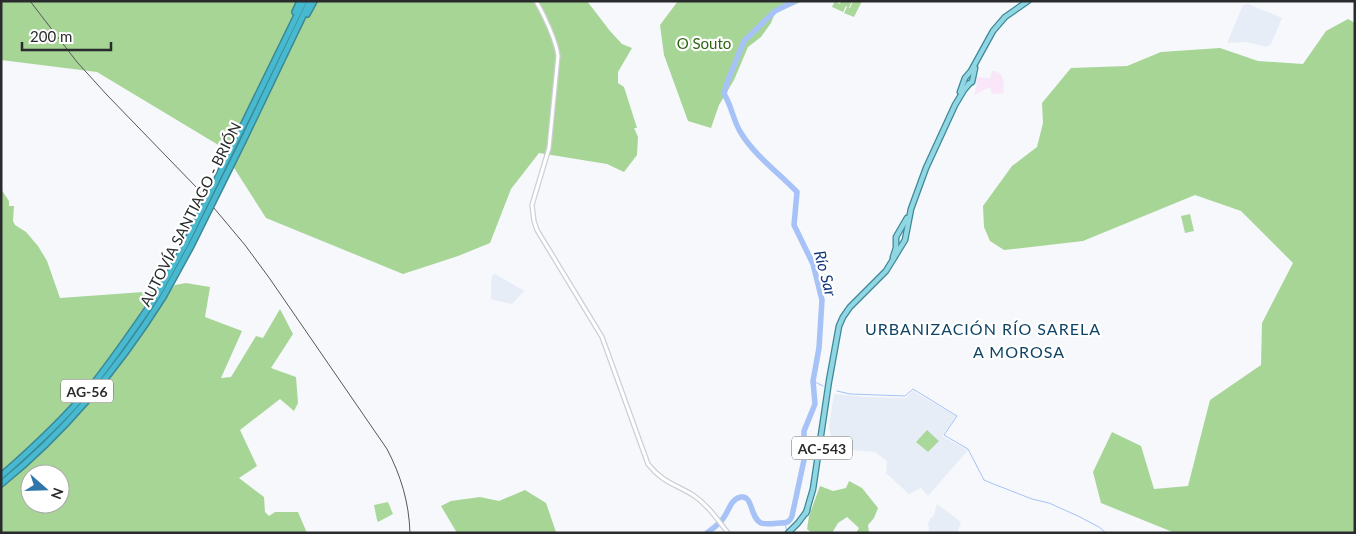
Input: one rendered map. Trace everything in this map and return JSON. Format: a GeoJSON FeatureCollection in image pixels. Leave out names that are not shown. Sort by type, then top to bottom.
{"type":"FeatureCollection","features":[{"type":"Feature","properties":{"kind":"highway"},"geometry":{"type":"LineString","coordinates":[[288,35],[289,27],[300,1]]}},
{"type":"Feature","properties":{"kind":"highway","name":"AUTOVÍA SANTIAGO - BRIÓN"},"geometry":{"type":"LineString","coordinates":[[1,476],[52,429],[90,388],[160,296],[304,1]]}},
{"type":"Feature","properties":{"kind":"highway","name":"AUTOVÍA SANTIAGO - BRIÓN"},"geometry":{"type":"LineString","coordinates":[[2,484],[62,427],[95,391],[130,346],[191,246],[310,1]]}},
{"type":"Feature","properties":{"kind":"highway"},"geometry":{"type":"LineString","coordinates":[[296,31],[314,1]]}},
{"type":"Feature","properties":{"kind":"main road","name":"AC-543"},"geometry":{"type":"LineString","coordinates":[[788,533],[806,512],[813,489],[836,332],[842,318],[850,307],[889,267],[904,242],[911,209],[924,172],[966,78],[978,59],[988,37],[1008,15],[1028,1]]}},
{"type":"Feature","properties":{"kind":"main road","name":"AC-543"},"geometry":{"type":"LineString","coordinates":[[955,105],[964,90],[972,82],[978,59]]}},
{"type":"Feature","properties":{"kind":"main road"},"geometry":{"type":"LineString","coordinates":[[969,84],[966,82],[966,78],[970,76],[973,79]]}},
{"type":"Feature","properties":{"kind":"main road","name":"AC-543"},"geometry":{"type":"LineString","coordinates":[[889,267],[896,250],[897,237],[911,209]]}},
{"type":"Feature","properties":{"kind":"main road"},"geometry":{"type":"LineString","coordinates":[[904,242],[900,243],[897,237],[902,233],[905,236]]}},
{"type":"Feature","properties":{"kind":"street"},"geometry":{"type":"LineString","coordinates":[[536,1],[558,53],[549,148],[532,205],[536,226],[546,247],[602,337],[645,459],[663,480],[698,498],[728,533]]}},
{"type":"Feature","properties":{"kind":"shaded area"},"geometry":{"type":"Polygon","coordinates":[[[1248,4],[1282,18],[1271,44],[1266,47],[1247,42],[1227,43],[1243,5],[1248,4]]]}},
{"type":"Feature","properties":{"kind":"shaded area"},"geometry":{"type":"Polygon","coordinates":[[[992,71],[1001,74],[1004,83],[1003,93],[992,94],[990,87],[974,95],[977,85],[975,77],[990,78],[992,71]]]}},
{"type":"Feature","properties":{"kind":"shaded area"},"geometry":{"type":"Polygon","coordinates":[[[495,274],[524,291],[512,304],[491,298],[492,275],[495,274]]]}},
{"type":"Feature","properties":{"kind":"shaded area"},"geometry":{"type":"Polygon","coordinates":[[[914,390],[956,416],[942,436],[968,450],[928,496],[921,488],[909,494],[886,473],[887,461],[875,452],[828,448],[828,439],[831,436],[829,426],[834,394],[906,398],[914,390]]]}},
{"type":"Feature","properties":{"kind":"shaded area"},"geometry":{"type":"Polygon","coordinates":[[[937,504],[961,522],[957,533],[928,533],[928,524],[934,515],[937,504]]]}},
{"type":"Feature","properties":{"kind":"green space"},"geometry":{"type":"Polygon","coordinates":[[[1,1],[587,1],[622,44],[632,48],[618,72],[618,83],[624,87],[637,128],[634,128],[638,137],[637,155],[624,172],[607,164],[539,153],[511,189],[490,243],[458,256],[403,274],[266,218],[220,146],[97,72],[1,60],[1,1]]]}},
{"type":"Feature","properties":{"kind":"green space","name":"O Souto"},"geometry":{"type":"Polygon","coordinates":[[[678,1],[803,1],[775,13],[771,23],[761,37],[748,47],[734,80],[719,105],[711,128],[688,121],[664,55],[660,25],[678,1]]]}},
{"type":"Feature","properties":{"kind":"green space"},"geometry":{"type":"Polygon","coordinates":[[[835,1],[840,4],[841,1],[852,1],[850,8],[853,1],[862,1],[854,17],[844,13],[846,6],[843,12],[832,7],[835,1]]]}},
{"type":"Feature","properties":{"kind":"green space"},"geometry":{"type":"Polygon","coordinates":[[[1348,19],[1355,23],[1355,533],[1175,533],[1101,503],[1093,472],[1112,432],[1141,446],[1154,489],[1188,486],[1210,400],[1261,365],[1262,323],[1293,263],[1241,211],[1195,195],[1083,241],[1004,250],[990,241],[984,227],[983,206],[1012,166],[1037,147],[1043,123],[1042,103],[1071,68],[1127,66],[1161,52],[1220,48],[1258,61],[1303,64],[1326,31],[1348,19]]]}},
{"type":"Feature","properties":{"kind":"green space"},"geometry":{"type":"Polygon","coordinates":[[[1,189],[9,201],[9,206],[14,206],[13,221],[15,225],[26,232],[38,246],[47,261],[60,298],[171,290],[175,285],[186,283],[210,287],[205,317],[242,331],[221,378],[231,377],[256,336],[263,338],[280,309],[293,334],[271,368],[296,377],[298,403],[294,411],[280,399],[240,430],[257,466],[239,478],[264,497],[265,512],[269,516],[275,512],[298,512],[307,533],[1,533],[1,189]]]}},
{"type":"Feature","properties":{"kind":"green space"},"geometry":{"type":"Polygon","coordinates":[[[1190,214],[1194,231],[1185,233],[1181,216],[1190,214]]]}},
{"type":"Feature","properties":{"kind":"green space"},"geometry":{"type":"Polygon","coordinates":[[[927,430],[939,441],[928,452],[916,442],[927,430]]]}},
{"type":"Feature","properties":{"kind":"green space"},"geometry":{"type":"Polygon","coordinates":[[[849,481],[862,488],[878,508],[874,518],[868,525],[869,533],[856,533],[859,528],[847,517],[838,523],[832,533],[812,533],[807,529],[809,516],[820,486],[833,491],[846,488],[849,481]]]}},
{"type":"Feature","properties":{"kind":"green space"},"geometry":{"type":"Polygon","coordinates":[[[525,490],[546,503],[557,533],[457,533],[441,506],[451,501],[480,497],[499,501],[525,490]]]}},
{"type":"Feature","properties":{"kind":"green space"},"geometry":{"type":"Polygon","coordinates":[[[388,502],[393,514],[378,522],[374,505],[388,502]]]}},
{"type":"Feature","properties":{"kind":"waterway","name":"Río Sar"},"geometry":{"type":"LineString","coordinates":[[707,533],[722,520],[734,500],[741,497],[745,497],[748,500],[755,517],[761,523],[785,523],[790,520],[804,460],[804,431],[815,404],[813,381],[819,348],[822,300],[813,264],[794,225],[797,192],[760,157],[747,141],[738,128],[724,94],[744,41],[775,11],[795,1]]}},
{"type":"Feature","properties":{"kind":"waterway"},"geometry":{"type":"LineString","coordinates":[[813,381],[823,386]]}},
{"type":"Feature","properties":{"kind":"waterway"},"geometry":{"type":"LineString","coordinates":[[837,391],[850,394],[905,396],[913,389],[957,416],[944,435],[968,449],[984,480],[1032,499],[1049,503],[1099,527],[1106,533]]}},
{"type":"Feature","properties":{"kind":"waterway"},"geometry":{"type":"LineString","coordinates":[[785,523],[787,532]]}},
{"type":"Feature","properties":{"kind":"railway"},"geometry":{"type":"LineString","coordinates":[[30,1],[77,62],[198,189],[245,245],[270,279],[387,449],[403,490],[408,511],[410,533]]}},
{"type":"Feature","properties":{"kind":"district","name":"URBANIZACIÓN RÍO SARELA"},"geometry":{"type":"Point","coordinates":[983,328]}},
{"type":"Feature","properties":{"kind":"district","name":"A MOROSA"},"geometry":{"type":"Point","coordinates":[1019,351]}}]}
